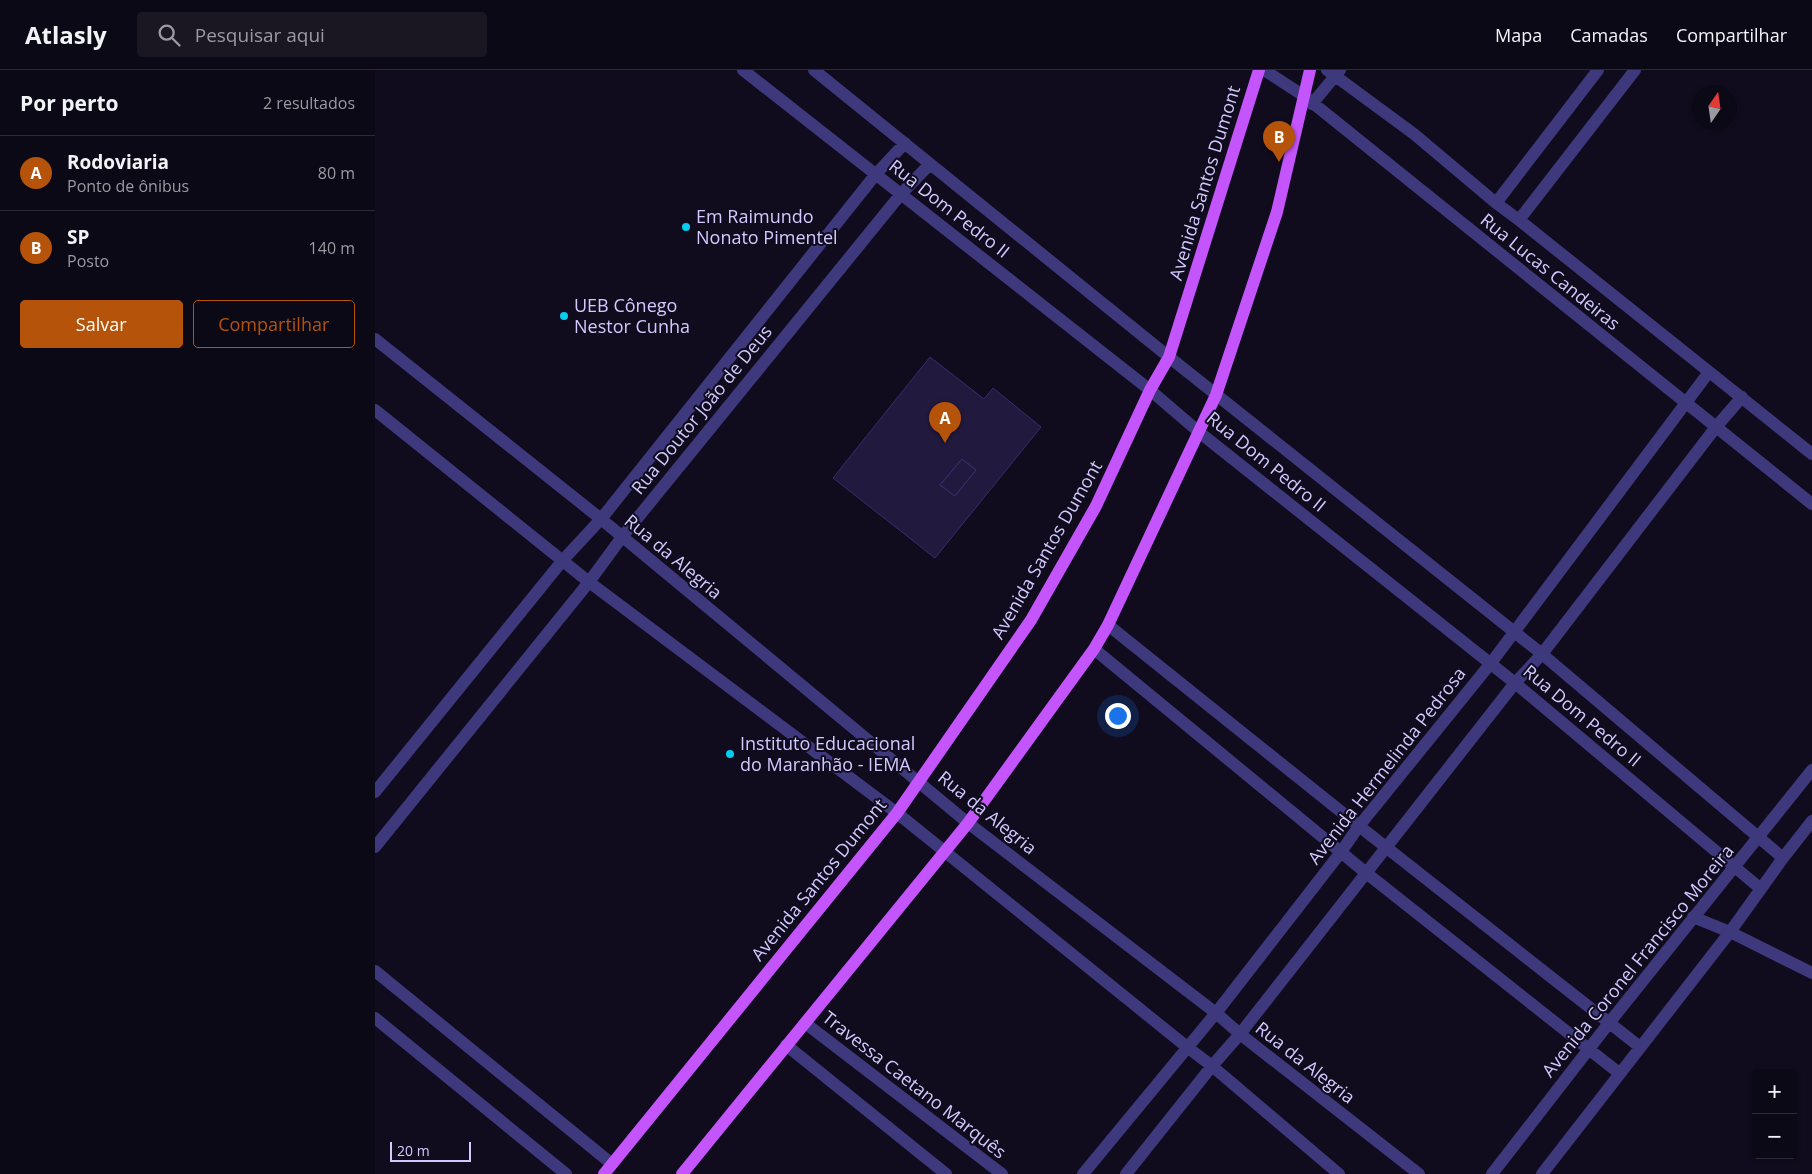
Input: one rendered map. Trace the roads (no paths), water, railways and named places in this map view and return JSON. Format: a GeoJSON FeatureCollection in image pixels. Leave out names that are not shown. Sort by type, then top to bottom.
{"type":"FeatureCollection","features":[{"type":"Feature","properties":{"kind":"main road","name":"Avenida Santos Dumont"},"geometry":{"type":"LineString","coordinates":[[608,1169],[897,812],[1031,620],[1096,506],[1150,390],[1169,357],[1259,70]]}},
{"type":"Feature","properties":{"kind":"main road"},"geometry":{"type":"LineString","coordinates":[[682,1174],[968,823],[1094,650],[1108,625],[1216,395],[1277,212],[1308,100],[1310,70]]}},
{"type":"Feature","properties":{"kind":"street","name":"Rua Dom Pedro II"},"geometry":{"type":"LineString","coordinates":[[743,70],[1150,390],[1199,432],[1515,682],[1761,889]]}},
{"type":"Feature","properties":{"kind":"street","name":"Rua Dom Pedro II"},"geometry":{"type":"LineString","coordinates":[[814,70],[1216,395],[1542,654],[1783,858]]}},
{"type":"Feature","properties":{"kind":"street","name":"Rua Lucas Candeiras"},"geometry":{"type":"LineString","coordinates":[[1264,70],[1308,100],[1812,504]]}},
{"type":"Feature","properties":{"kind":"street"},"geometry":{"type":"LineString","coordinates":[[1495,203],[1598,70]]}},
{"type":"Feature","properties":{"kind":"street"},"geometry":{"type":"LineString","coordinates":[[1519,220],[1635,70]]}},
{"type":"Feature","properties":{"kind":"street","name":"Rua Lucas Candeiras"},"geometry":{"type":"LineString","coordinates":[[1334,72],[1414,134],[1495,203],[1519,220],[1812,454]]}},
{"type":"Feature","properties":{"kind":"street"},"geometry":{"type":"LineString","coordinates":[[1308,100],[1334,72]]}},
{"type":"Feature","properties":{"kind":"street","name":"Rua Doutor João de Deus"},"geometry":{"type":"LineString","coordinates":[[375,792],[563,560],[601,519],[876,174],[905,143]]}},
{"type":"Feature","properties":{"kind":"street","name":"Rua Doutor João de Deus"},"geometry":{"type":"LineString","coordinates":[[375,847],[589,582],[622,537],[901,194],[930,164]]}},
{"type":"Feature","properties":{"kind":"street","name":"Rua da Alegria"},"geometry":{"type":"LineString","coordinates":[[375,339],[601,519],[968,823],[1216,1013],[1240,1034],[1419,1174]]}},
{"type":"Feature","properties":{"kind":"street","name":"Avenida Hermelinda Pedrosa"},"geometry":{"type":"LineString","coordinates":[[1083,1174],[1216,1013],[1359,826],[1491,663],[1709,372]]}},
{"type":"Feature","properties":{"kind":"street"},"geometry":{"type":"LineString","coordinates":[[1126,1174],[1212,1066],[1240,1034],[1515,682],[1542,654],[1742,397]]}},
{"type":"Feature","properties":{"kind":"street"},"geometry":{"type":"LineString","coordinates":[[375,410],[589,582],[897,812],[1212,1066],[1339,1174]]}},
{"type":"Feature","properties":{"kind":"street"},"geometry":{"type":"LineString","coordinates":[[1108,625],[1639,1047]]}},
{"type":"Feature","properties":{"kind":"street"},"geometry":{"type":"LineString","coordinates":[[1094,650],[1365,872],[1619,1074]]}},
{"type":"Feature","properties":{"kind":"street","name":"Avenida Coronel Francisco Moreira"},"geometry":{"type":"LineString","coordinates":[[1492,1174],[1588,1049],[1812,770]]}},
{"type":"Feature","properties":{"kind":"street"},"geometry":{"type":"LineString","coordinates":[[1542,1174],[1730,932],[1812,821]]}},
{"type":"Feature","properties":{"kind":"street"},"geometry":{"type":"LineString","coordinates":[[1693,917],[1730,932],[1812,973]]}},
{"type":"Feature","properties":{"kind":"street"},"geometry":{"type":"LineString","coordinates":[[375,971],[608,1169]]}},
{"type":"Feature","properties":{"kind":"street"},"geometry":{"type":"LineString","coordinates":[[375,1018],[566,1174]]}},
{"type":"Feature","properties":{"kind":"street","name":"Travessa Caetano Marquês"},"geometry":{"type":"LineString","coordinates":[[805,1023],[1002,1174]]}},
{"type":"Feature","properties":{"kind":"street"},"geometry":{"type":"LineString","coordinates":[[786,1045],[946,1174]]}},
{"type":"Feature","properties":{"kind":"place","name":"SP"},"geometry":{"type":"Point","coordinates":[1279,162]}},
{"type":"Feature","properties":{"kind":"place","name":"Em Raimundo Nonato Pimentel"},"geometry":{"type":"Point","coordinates":[686,227]}},
{"type":"Feature","properties":{"kind":"place","name":"UEB Cônego Nestor Cunha"},"geometry":{"type":"Point","coordinates":[564,316]}},
{"type":"Feature","properties":{"kind":"place","name":"Rodoviaria"},"geometry":{"type":"Point","coordinates":[945,443]}},
{"type":"Feature","properties":{"kind":"place","name":"Instituto Educacional do Maranhão - IEMA"},"geometry":{"type":"Point","coordinates":[730,754]}}]}
